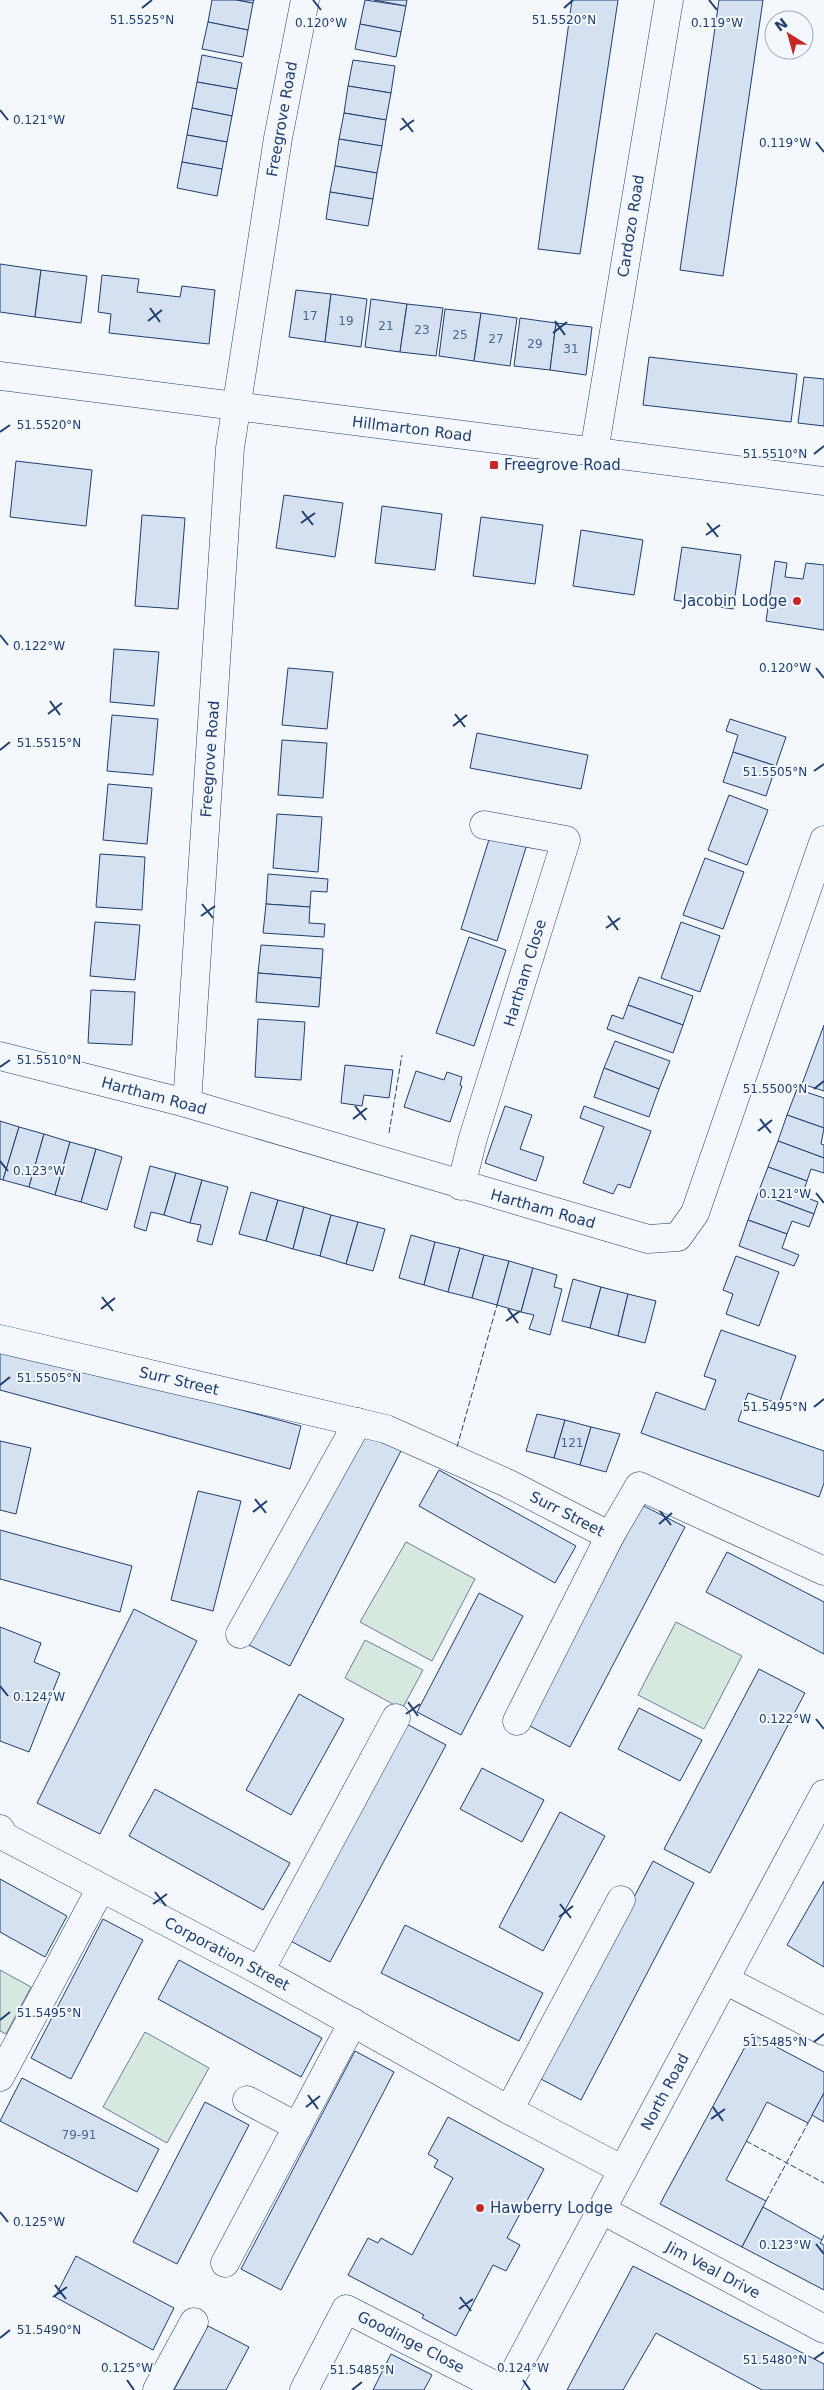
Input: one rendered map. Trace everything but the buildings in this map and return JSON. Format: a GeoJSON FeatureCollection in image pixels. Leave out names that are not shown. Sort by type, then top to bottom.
{"type":"FeatureCollection","features":[{"type":"Feature","properties":{"kind":"street","name":"Freegrove Road"},"geometry":{"type":"LineString","coordinates":[[186,1103],[230,448],[278,138],[305,0]]}},
{"type":"Feature","properties":{"kind":"street","name":"Cardozo Road"},"geometry":{"type":"LineString","coordinates":[[594,452],[668,0]]}},
{"type":"Feature","properties":{"kind":"street","name":"Hillmarton Road"},"geometry":{"type":"LineString","coordinates":[[0,376],[824,481]]}},
{"type":"Feature","properties":{"kind":"street","name":"Hartham Close"},"geometry":{"type":"LineString","coordinates":[[462,1186],[473,1138],[566,840],[484,825]]}},
{"type":"Feature","properties":{"kind":"street","name":"Hartham Road"},"geometry":{"type":"LineString","coordinates":[[0,1056],[186,1103],[648,1240],[678,1237],[694,1213],[824,840]]}},
{"type":"Feature","properties":{"kind":"street","name":"Surr Street"},"geometry":{"type":"LineString","coordinates":[[0,1339],[386,1429],[498,1479],[610,1536]]}},
{"type":"Feature","properties":{"kind":"street"},"geometry":{"type":"LineString","coordinates":[[240,1634],[358,1422]]}},
{"type":"Feature","properties":{"kind":"street","name":"Surr Street"},"geometry":{"type":"LineString","coordinates":[[517,1721],[610,1536],[639,1486],[824,1572]]}},
{"type":"Feature","properties":{"kind":"street"},"geometry":{"type":"LineString","coordinates":[[260,1971],[396,1718]]}},
{"type":"Feature","properties":{"kind":"street","name":"North Road"},"geometry":{"type":"LineString","coordinates":[[505,2390],[824,1794]]}},
{"type":"Feature","properties":{"kind":"street","name":"Corporation Street"},"geometry":{"type":"LineString","coordinates":[[0,1829],[5,1837],[260,1971],[508,2110],[623,2170]]}},
{"type":"Feature","properties":{"kind":"street"},"geometry":{"type":"LineString","coordinates":[[0,2077],[101,1888]]}},
{"type":"Feature","properties":{"kind":"street"},"geometry":{"type":"LineString","coordinates":[[508,2110],[621,1900]]}},
{"type":"Feature","properties":{"kind":"street"},"geometry":{"type":"LineString","coordinates":[[726,1980],[824,2031]]}},
{"type":"Feature","properties":{"kind":"street"},"geometry":{"type":"LineString","coordinates":[[225,2263],[353,2022]]}},
{"type":"Feature","properties":{"kind":"street"},"geometry":{"type":"LineString","coordinates":[[247,2100],[298,2127]]}},
{"type":"Feature","properties":{"kind":"street","name":"Jim Veal Drive"},"geometry":{"type":"LineString","coordinates":[[602,2210],[824,2329]]}},
{"type":"Feature","properties":{"kind":"street","name":"Goodinge Close"},"geometry":{"type":"LineString","coordinates":[[304,2390],[346,2309],[505,2390]]}},
{"type":"Feature","properties":{"kind":"street"},"geometry":{"type":"LineString","coordinates":[[157,2390],[194,2322]]}},
{"type":"Feature","properties":{"kind":"shaded area"},"geometry":{"type":"Polygon","coordinates":[[[406,1542],[475,1579],[432,1661],[360,1622],[406,1542]]]}},
{"type":"Feature","properties":{"kind":"shaded area"},"geometry":{"type":"Polygon","coordinates":[[[676,1622],[742,1656],[704,1729],[638,1695],[676,1622]]]}},
{"type":"Feature","properties":{"kind":"shaded area"},"geometry":{"type":"Polygon","coordinates":[[[365,1640],[423,1670],[402,1709],[345,1678],[365,1640]]]}},
{"type":"Feature","properties":{"kind":"shaded area"},"geometry":{"type":"Polygon","coordinates":[[[0,1970],[31,1987],[6,2034],[0,2031],[0,1970]]]}},
{"type":"Feature","properties":{"kind":"shaded area"},"geometry":{"type":"Polygon","coordinates":[[[145,2032],[209,2068],[167,2143],[103,2107],[145,2032]]]}},
{"type":"Feature","properties":{"kind":"fence"},"geometry":{"type":"LineString","coordinates":[[389,1133],[402,1055]]}},
{"type":"Feature","properties":{"kind":"fence"},"geometry":{"type":"LineString","coordinates":[[457,1447],[497,1305]]}},
{"type":"Feature","properties":{"kind":"fence"},"geometry":{"type":"LineString","coordinates":[[766,2201],[808,2123]]}},
{"type":"Feature","properties":{"kind":"fence"},"geometry":{"type":"LineString","coordinates":[[746,2141],[824,2183]]}},
{"type":"Feature","properties":{"kind":"fence"},"geometry":{"type":"LineString","coordinates":[[822,2240],[824,2235]]}},
{"type":"Feature","properties":{"kind":"place","name":"Freegrove Road"},"geometry":{"type":"Point","coordinates":[494,465]}},
{"type":"Feature","properties":{"kind":"place","name":"Jacobin Lodge"},"geometry":{"type":"Point","coordinates":[797,601]}},
{"type":"Feature","properties":{"kind":"place","name":"Hawberry Lodge"},"geometry":{"type":"Point","coordinates":[480,2208]}}]}
